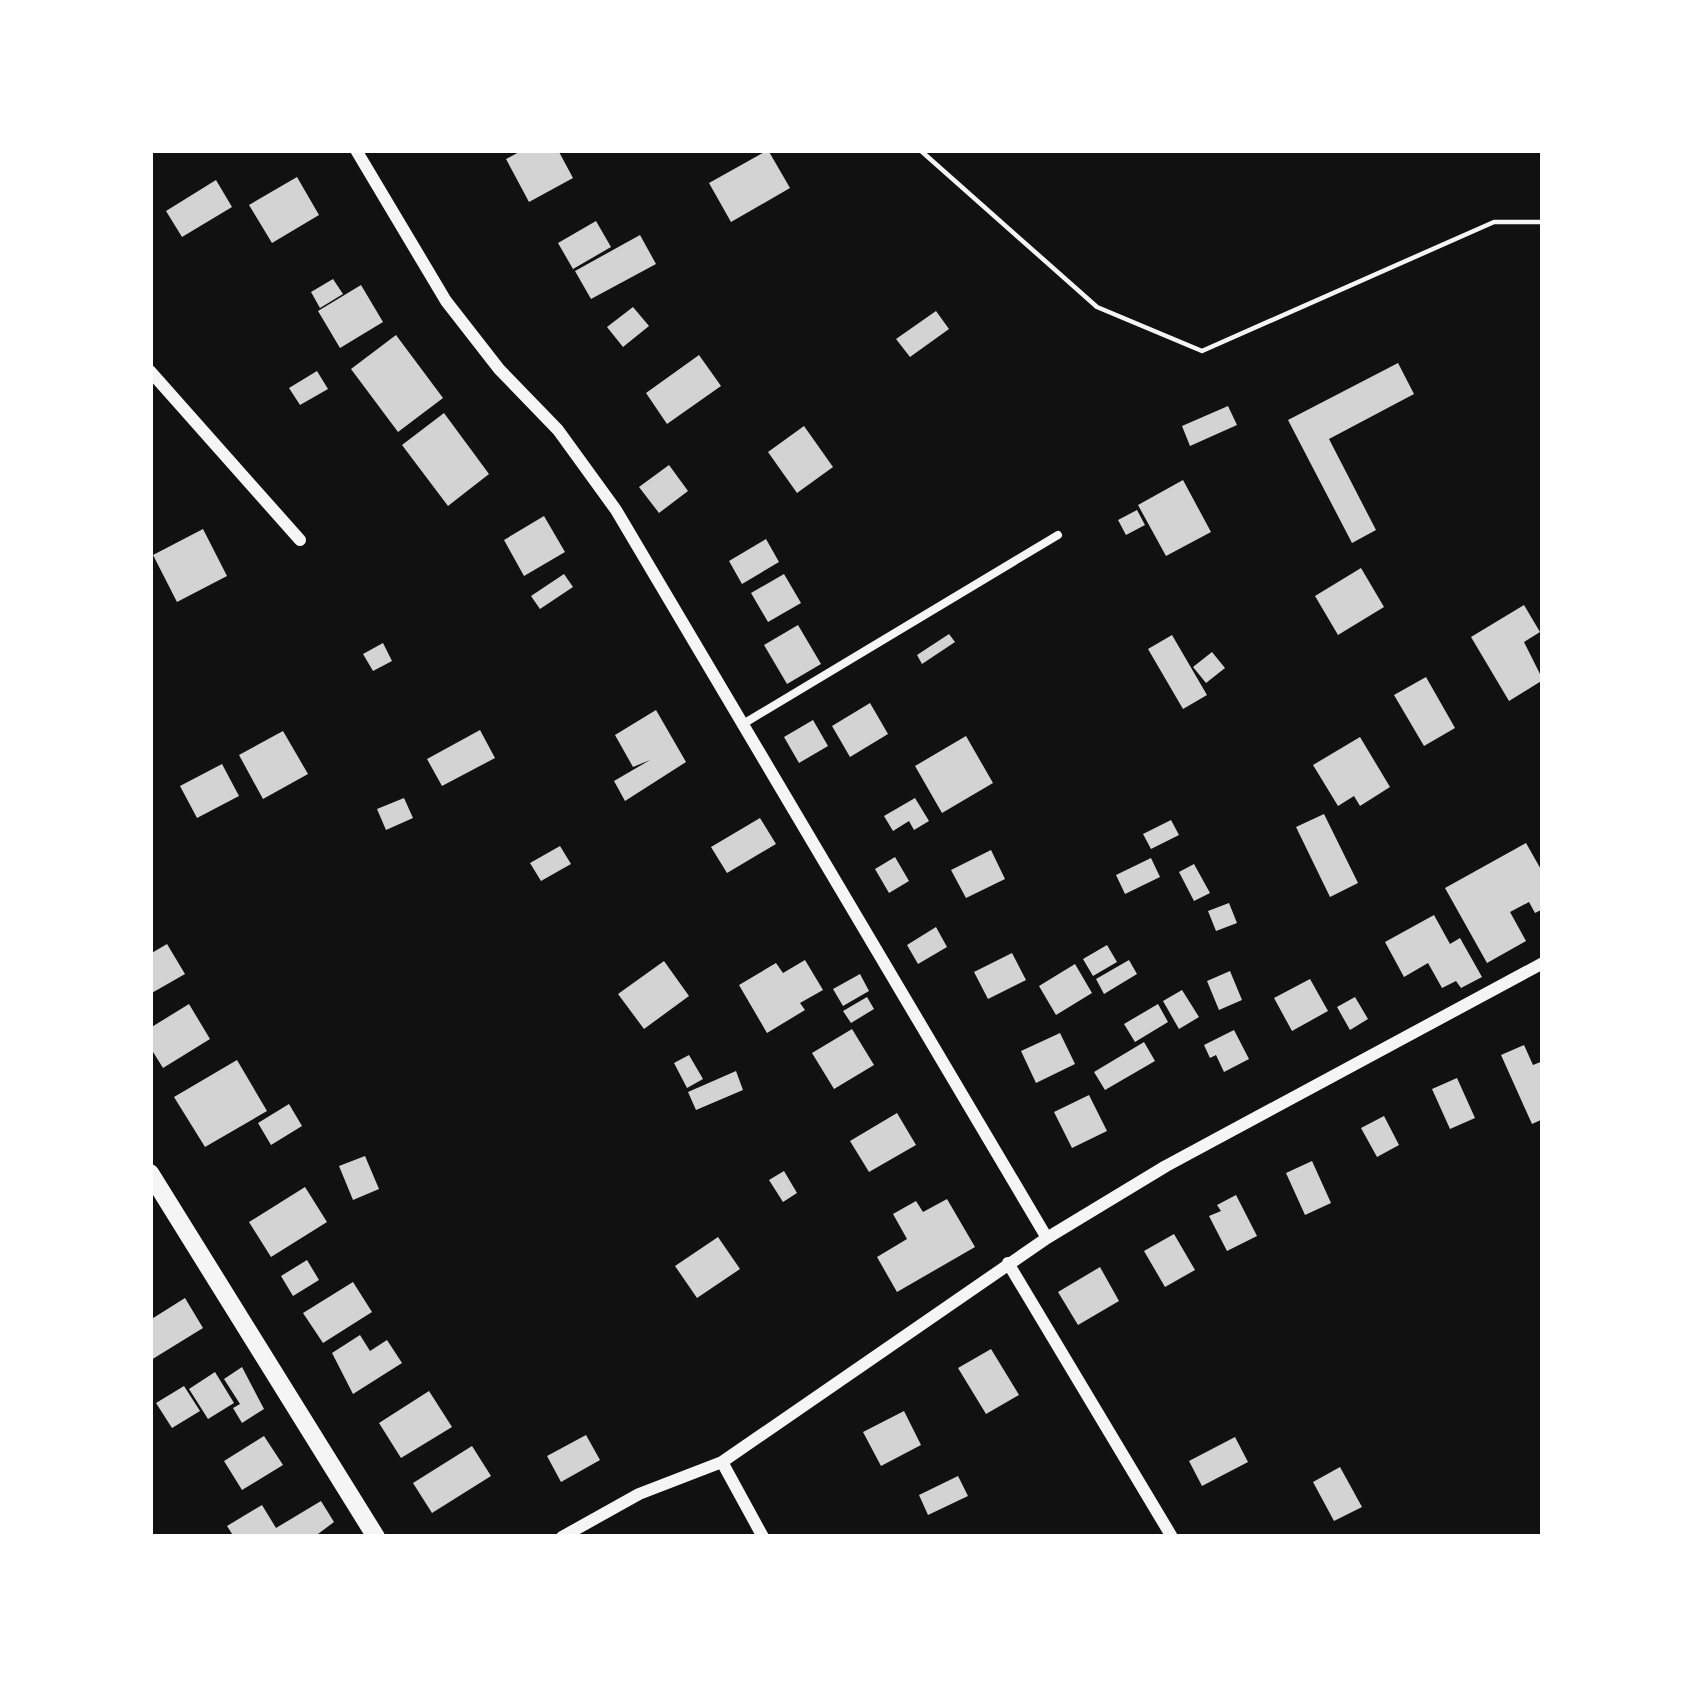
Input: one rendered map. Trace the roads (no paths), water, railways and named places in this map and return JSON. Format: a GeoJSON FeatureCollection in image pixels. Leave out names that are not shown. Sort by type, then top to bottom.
{"type":"FeatureCollection","features":[{"type":"Feature","properties":{"kind":"street"},"geometry":{"type":"LineString","coordinates":[[356,150],[446,301],[499,369],[558,430],[616,510],[1047,1238]]}},
{"type":"Feature","properties":{"kind":"street"},"geometry":{"type":"LineString","coordinates":[[150,371],[300,540]]}},
{"type":"Feature","properties":{"kind":"street"},"geometry":{"type":"LineString","coordinates":[[562,1537],[639,1494],[722,1462],[1047,1238],[1166,1166],[1543,963]]}},
{"type":"Feature","properties":{"kind":"street"},"geometry":{"type":"LineString","coordinates":[[150,1173],[376,1537]]}},
{"type":"Feature","properties":{"kind":"street"},"geometry":{"type":"LineString","coordinates":[[1008,1263],[1172,1537]]}},
{"type":"Feature","properties":{"kind":"street"},"geometry":{"type":"LineString","coordinates":[[722,1462],[763,1537]]}},
{"type":"Feature","properties":{"kind":"lane"},"geometry":{"type":"LineString","coordinates":[[743,724],[1058,535]]}}]}
